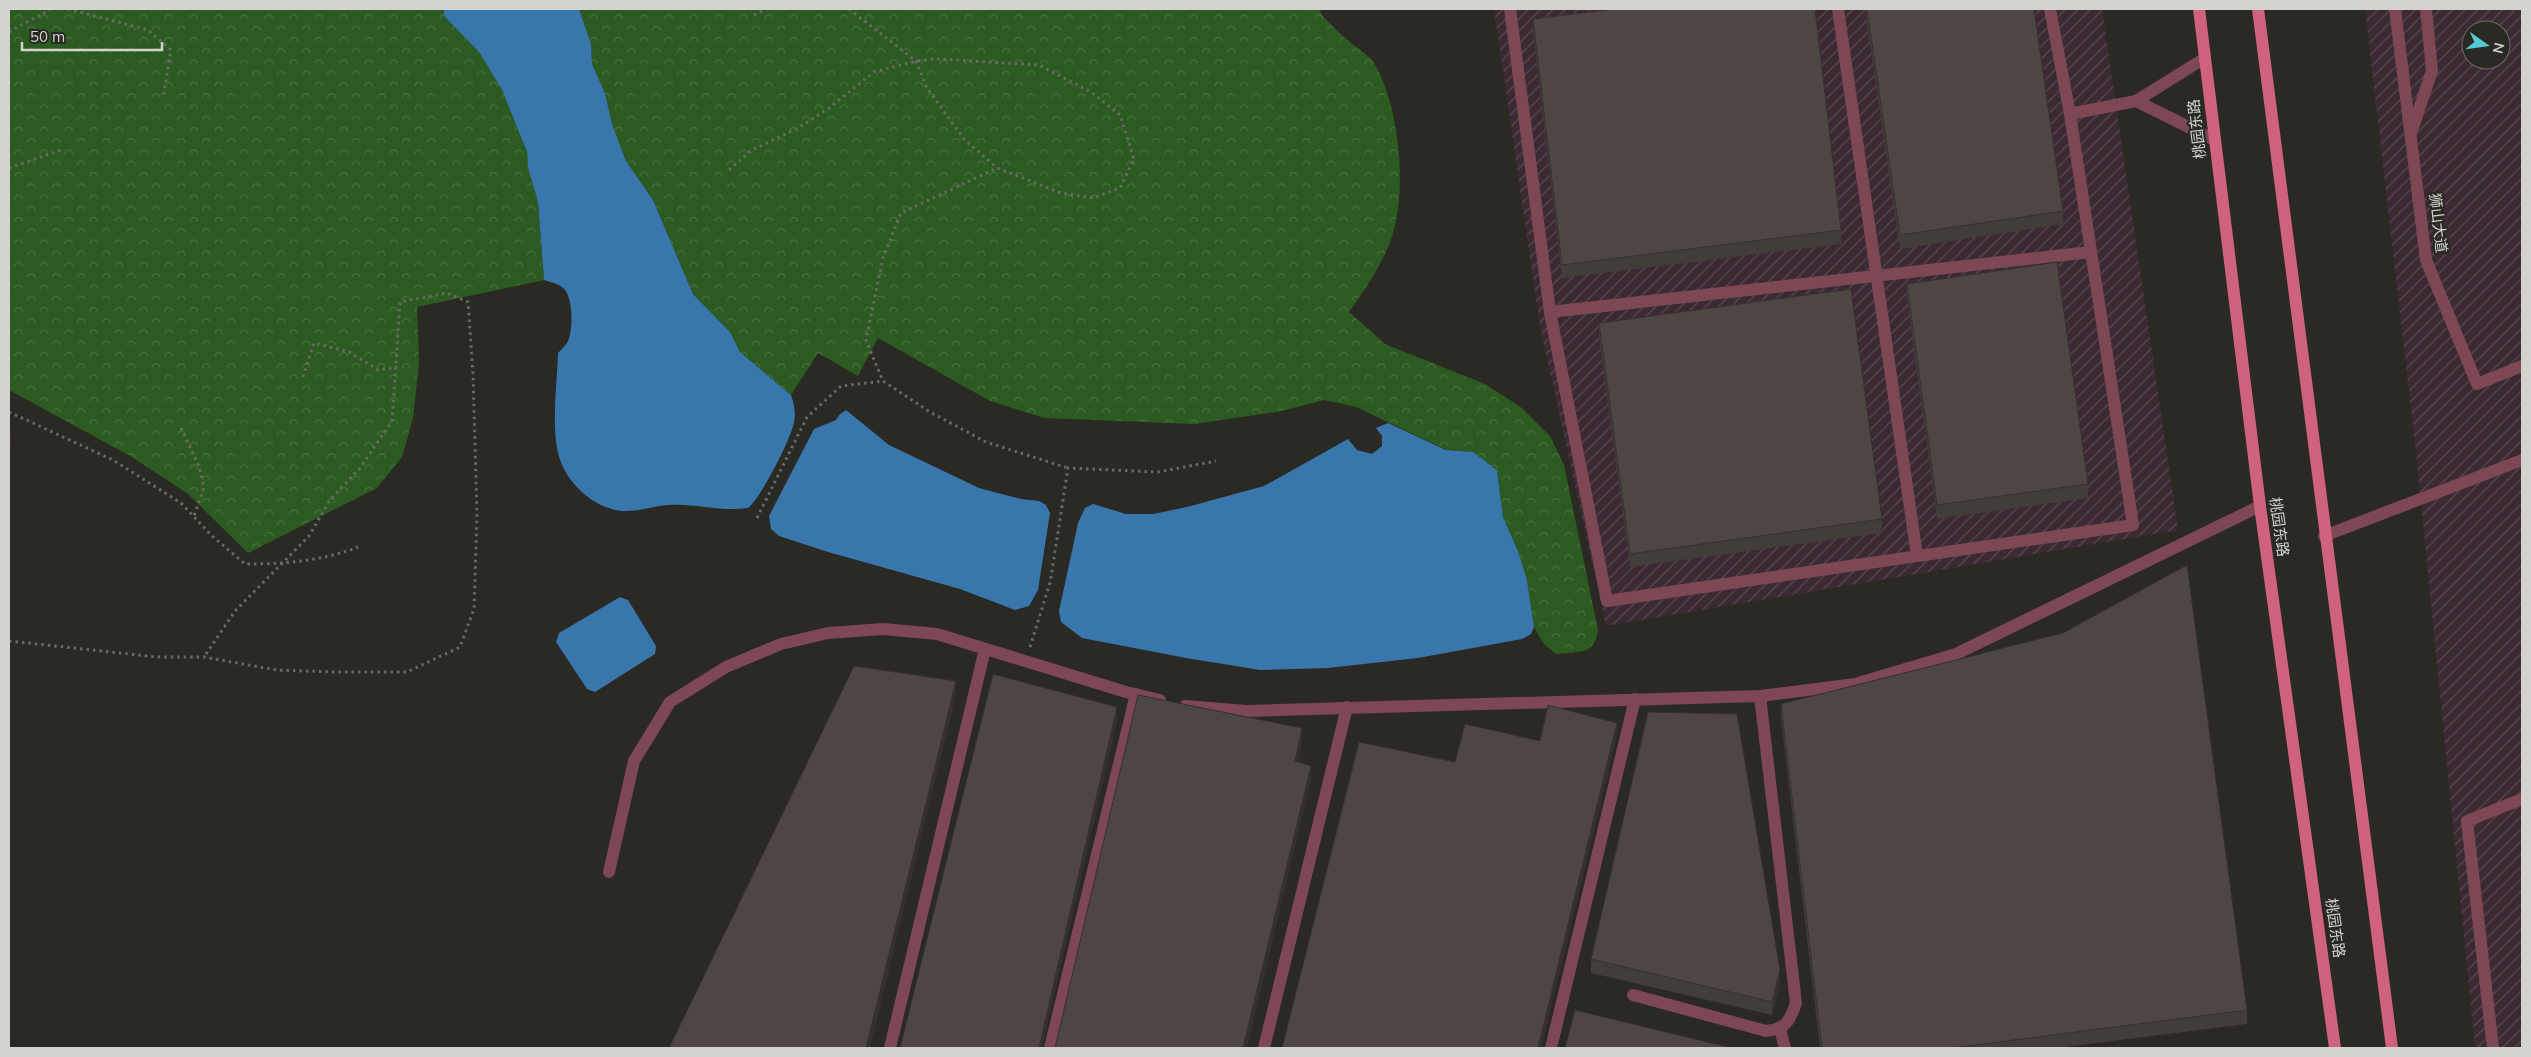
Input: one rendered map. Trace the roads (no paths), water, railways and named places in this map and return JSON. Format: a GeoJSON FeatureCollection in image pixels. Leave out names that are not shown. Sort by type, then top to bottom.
{"type":"FeatureCollection","features":[{"type":"Feature","properties":{"kind":"main road","name":"桃园东路"},"geometry":{"type":"LineString","coordinates":[[2199,9],[2260,506],[2335,1048]]}},
{"type":"Feature","properties":{"kind":"main road"},"geometry":{"type":"LineString","coordinates":[[2258,9],[2324,536],[2392,1048]]}},
{"type":"Feature","properties":{"kind":"street"},"geometry":{"type":"LineString","coordinates":[[1510,9],[1550,312],[1607,601],[2133,524],[2070,114],[2050,9]]}},
{"type":"Feature","properties":{"kind":"street"},"geometry":{"type":"LineString","coordinates":[[1838,9],[1875,276],[1917,556]]}},
{"type":"Feature","properties":{"kind":"street","name":"狮山大道"},"geometry":{"type":"LineString","coordinates":[[2395,9],[2426,260],[2476,384],[2522,366]]}},
{"type":"Feature","properties":{"kind":"street"},"geometry":{"type":"LineString","coordinates":[[2410,135],[2432,71],[2426,9]]}},
{"type":"Feature","properties":{"kind":"street"},"geometry":{"type":"LineString","coordinates":[[2070,114],[2136,101],[2205,58]]}},
{"type":"Feature","properties":{"kind":"street"},"geometry":{"type":"LineString","coordinates":[[2136,101],[2215,140]]}},
{"type":"Feature","properties":{"kind":"street"},"geometry":{"type":"LineString","coordinates":[[1550,312],[2091,252]]}},
{"type":"Feature","properties":{"kind":"street"},"geometry":{"type":"LineString","coordinates":[[2324,536],[2522,460]]}},
{"type":"Feature","properties":{"kind":"street"},"geometry":{"type":"LineString","coordinates":[[609,872],[634,761],[670,702],[726,667],[781,644],[828,633],[883,629],[937,634],[1136,694],[1189,707],[1246,711],[1760,696],[1855,684],[1956,654],[2260,506]]}},
{"type":"Feature","properties":{"kind":"street"},"geometry":{"type":"LineString","coordinates":[[890,1048],[985,650]]}},
{"type":"Feature","properties":{"kind":"street"},"geometry":{"type":"LineString","coordinates":[[1050,1048],[1136,694]]}},
{"type":"Feature","properties":{"kind":"street"},"geometry":{"type":"LineString","coordinates":[[1633,995],[1766,1031],[1780,1029],[1790,1020],[1796,1003],[1760,696]]}},
{"type":"Feature","properties":{"kind":"street"},"geometry":{"type":"LineString","coordinates":[[1551,1048],[1635,700]]}},
{"type":"Feature","properties":{"kind":"street"},"geometry":{"type":"LineString","coordinates":[[1264,1048],[1347,707]]}},
{"type":"Feature","properties":{"kind":"street"},"geometry":{"type":"LineString","coordinates":[[2493,1048],[2467,821],[2522,799]]}},
{"type":"Feature","properties":{"kind":"street"},"geometry":{"type":"LineString","coordinates":[[1780,1029],[1785,1048]]}},
{"type":"Feature","properties":{"kind":"water"},"geometry":{"type":"Polygon","coordinates":[[[444,9],[579,9],[591,44],[592,64],[605,93],[612,124],[626,161],[653,200],[693,294],[730,332],[740,352],[791,395],[795,411],[792,430],[782,454],[767,481],[748,508],[728,509],[678,505],[628,511],[611,509],[589,498],[572,481],[565,470],[557,448],[555,413],[558,353],[565,346],[570,336],[570,300],[561,286],[544,280],[538,202],[528,168],[527,152],[502,90],[479,52],[444,16],[444,9]]]}},
{"type":"Feature","properties":{"kind":"water"},"geometry":{"type":"Polygon","coordinates":[[[846,410],[889,445],[979,488],[1021,499],[1039,501],[1046,505],[1050,513],[1038,590],[1029,606],[1015,610],[960,589],[828,552],[779,536],[771,529],[769,516],[814,429],[836,420],[846,410]]]}},
{"type":"Feature","properties":{"kind":"water"},"geometry":{"type":"Polygon","coordinates":[[[1388,423],[1446,450],[1473,452],[1497,470],[1503,517],[1518,551],[1527,580],[1534,627],[1531,634],[1522,639],[1418,658],[1328,668],[1260,670],[1082,638],[1061,622],[1059,611],[1078,523],[1085,508],[1093,504],[1126,514],[1153,514],[1187,507],[1264,486],[1348,439],[1357,450],[1372,454],[1382,446],[1382,436],[1376,428],[1388,423]]]}},
{"type":"Feature","properties":{"kind":"water"},"geometry":{"type":"Polygon","coordinates":[[[620,597],[628,600],[656,646],[655,654],[595,692],[587,689],[556,642],[559,633],[620,597]]]}}]}
